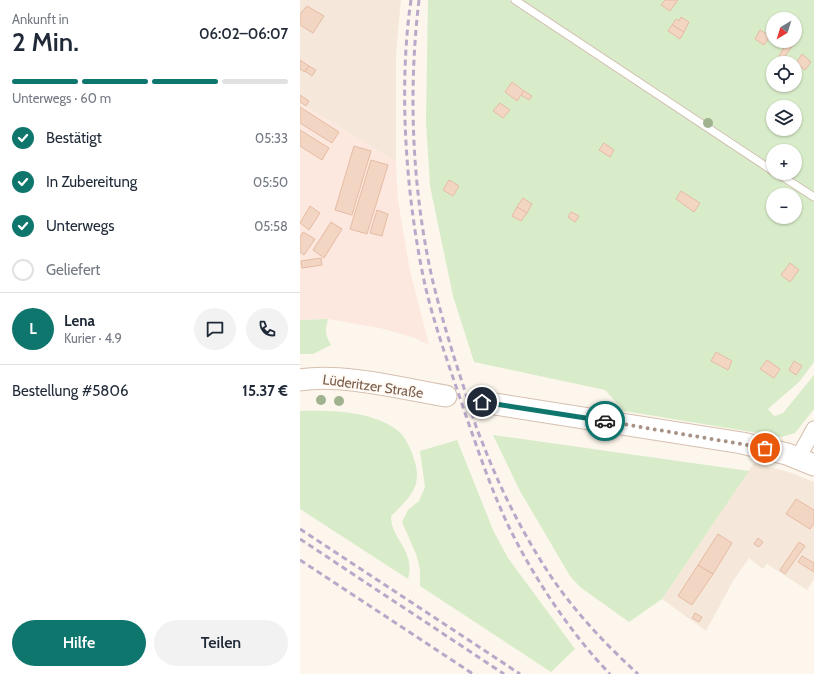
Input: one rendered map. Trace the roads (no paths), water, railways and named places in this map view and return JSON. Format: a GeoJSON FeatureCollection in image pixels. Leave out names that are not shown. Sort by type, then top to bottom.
{"type":"FeatureCollection","features":[{"type":"Feature","properties":{"kind":"main road","name":"Lüderitzer Straße"},"geometry":{"type":"LineString","coordinates":[[300,380],[320,378],[350,381],[446,396]]}},
{"type":"Feature","properties":{"kind":"main road"},"geometry":{"type":"LineString","coordinates":[[482,402],[695,435],[765,448],[806,462]]}},
{"type":"Feature","properties":{"kind":"street"},"geometry":{"type":"LineString","coordinates":[[806,462],[814,429]]}},
{"type":"Feature","properties":{"kind":"lane"},"geometry":{"type":"LineString","coordinates":[[515,0],[766,166]]}},
{"type":"Feature","properties":{"kind":"lane"},"geometry":{"type":"LineString","coordinates":[[788,180],[814,197]]}},
{"type":"Feature","properties":{"kind":"railway"},"geometry":{"type":"LineString","coordinates":[[411,0],[405,69],[406,143],[418,251],[425,285],[434,317],[480,455],[508,525],[529,564],[553,603],[581,641],[610,674]]}},
{"type":"Feature","properties":{"kind":"railway"},"geometry":{"type":"LineString","coordinates":[[419,0],[413,105],[416,175],[420,210],[435,292],[473,416],[490,461],[505,494],[521,527],[550,575],[569,602],[591,627],[638,674]]}},
{"type":"Feature","properties":{"kind":"railway"},"geometry":{"type":"LineString","coordinates":[[300,529],[520,674]]}},
{"type":"Feature","properties":{"kind":"railway"},"geometry":{"type":"LineString","coordinates":[[300,539],[504,674]]}},
{"type":"Feature","properties":{"kind":"railway"},"geometry":{"type":"LineString","coordinates":[[300,560],[473,674]]}}]}
